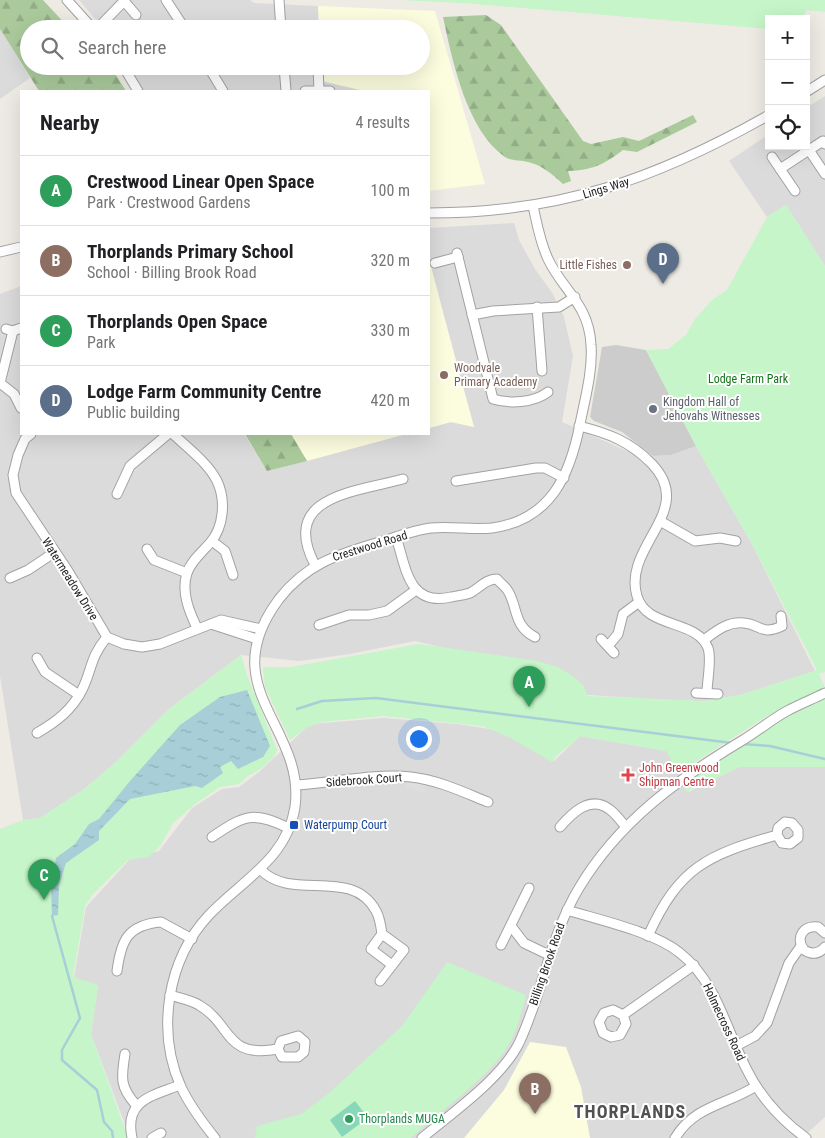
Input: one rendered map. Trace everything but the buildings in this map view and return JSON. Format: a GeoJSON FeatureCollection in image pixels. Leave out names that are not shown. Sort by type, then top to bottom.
{"type":"FeatureCollection","features":[{"type":"Feature","properties":{"kind":"street"},"geometry":{"type":"LineString","coordinates":[[67,0],[85,20]]}},
{"type":"Feature","properties":{"kind":"street"},"geometry":{"type":"LineString","coordinates":[[166,0],[179,20]]}},
{"type":"Feature","properties":{"kind":"street"},"geometry":{"type":"LineString","coordinates":[[279,0],[280,20]]}},
{"type":"Feature","properties":{"kind":"street"},"geometry":{"type":"LineString","coordinates":[[106,20],[125,1],[136,16]]}},
{"type":"Feature","properties":{"kind":"street"},"geometry":{"type":"LineString","coordinates":[[128,75],[137,90]]}},
{"type":"Feature","properties":{"kind":"street"},"geometry":{"type":"LineString","coordinates":[[213,75],[222,90]]}},
{"type":"Feature","properties":{"kind":"street"},"geometry":{"type":"LineString","coordinates":[[285,75],[286,90]]}},
{"type":"Feature","properties":{"kind":"street"},"geometry":{"type":"LineString","coordinates":[[319,75],[320,90]]}},
{"type":"Feature","properties":{"kind":"street"},"geometry":{"type":"LineString","coordinates":[[810,89],[825,80]]}},
{"type":"Feature","properties":{"kind":"street","name":"Lings Way"},"geometry":{"type":"LineString","coordinates":[[430,213],[533,206],[575,198],[635,179],[697,154],[765,117]]}},
{"type":"Feature","properties":{"kind":"street"},"geometry":{"type":"LineString","coordinates":[[810,149],[823,141],[825,144]]}},
{"type":"Feature","properties":{"kind":"street"},"geometry":{"type":"LineString","coordinates":[[780,169],[809,150],[822,160],[825,174]]}},
{"type":"Feature","properties":{"kind":"street"},"geometry":{"type":"LineString","coordinates":[[772,157],[795,191]]}},
{"type":"Feature","properties":{"kind":"street","name":"Crestwood Road"},"geometry":{"type":"LineString","coordinates":[[215,1138],[190,1105],[180,1085],[169,1048],[170,995],[178,964],[192,939],[209,915],[261,870],[281,842],[294,809],[296,785],[286,751],[256,685],[255,660],[257,639],[261,629],[294,581],[315,565],[334,556],[428,528],[493,528],[513,523],[546,503],[558,490],[573,454],[580,426],[592,346],[586,318],[575,297],[549,262],[540,238],[533,206]]}},
{"type":"Feature","properties":{"kind":"street"},"geometry":{"type":"LineString","coordinates":[[0,252],[20,247]]}},
{"type":"Feature","properties":{"kind":"street"},"geometry":{"type":"LineString","coordinates":[[435,263],[457,255],[493,399],[513,402],[543,396],[548,392]]}},
{"type":"Feature","properties":{"kind":"street"},"geometry":{"type":"LineString","coordinates":[[472,315],[492,311],[559,307],[575,297]]}},
{"type":"Feature","properties":{"kind":"street"},"geometry":{"type":"LineString","coordinates":[[537,307],[542,371]]}},
{"type":"Feature","properties":{"kind":"street"},"geometry":{"type":"LineString","coordinates":[[13,330],[0,383],[14,394],[20,406]]}},
{"type":"Feature","properties":{"kind":"street"},"geometry":{"type":"LineString","coordinates":[[580,426],[609,434],[638,450],[658,471],[667,488],[667,504],[640,557],[635,575],[639,602],[656,618],[695,633],[704,640],[708,650],[707,693]]}},
{"type":"Feature","properties":{"kind":"street","name":"Watermeadow Drive"},"geometry":{"type":"LineString","coordinates":[[30,435],[25,439],[18,455],[13,475],[16,493],[107,637]]}},
{"type":"Feature","properties":{"kind":"street"},"geometry":{"type":"LineString","coordinates":[[117,494],[130,466],[167,435]]}},
{"type":"Feature","properties":{"kind":"street"},"geometry":{"type":"LineString","coordinates":[[174,435],[208,468],[217,480],[221,494],[220,526],[212,541],[195,560],[187,573],[185,592],[188,607],[197,628]]}},
{"type":"Feature","properties":{"kind":"street"},"geometry":{"type":"LineString","coordinates":[[456,481],[536,468],[544,468],[564,478]]}},
{"type":"Feature","properties":{"kind":"street"},"geometry":{"type":"LineString","coordinates":[[315,565],[304,538],[305,525],[314,509],[329,499],[403,478]]}},
{"type":"Feature","properties":{"kind":"street"},"geometry":{"type":"LineString","coordinates":[[660,521],[695,541],[720,538],[736,541]]}},
{"type":"Feature","properties":{"kind":"street"},"geometry":{"type":"LineString","coordinates":[[396,537],[410,581],[423,596],[442,599],[468,593],[489,579],[497,579],[508,591],[515,614],[528,634],[535,637]]}},
{"type":"Feature","properties":{"kind":"street"},"geometry":{"type":"LineString","coordinates":[[212,541],[226,551],[233,575]]}},
{"type":"Feature","properties":{"kind":"street"},"geometry":{"type":"LineString","coordinates":[[148,549],[154,560],[187,573]]}},
{"type":"Feature","properties":{"kind":"street"},"geometry":{"type":"LineString","coordinates":[[10,578],[28,570],[55,552]]}},
{"type":"Feature","properties":{"kind":"street"},"geometry":{"type":"LineString","coordinates":[[319,624],[349,614],[370,615],[387,611],[416,590]]}},
{"type":"Feature","properties":{"kind":"street"},"geometry":{"type":"LineString","coordinates":[[601,639],[611,650],[618,634],[623,614],[639,602]]}},
{"type":"Feature","properties":{"kind":"street"},"geometry":{"type":"LineString","coordinates":[[704,640],[722,627],[732,624],[745,623],[759,630],[773,630],[782,626],[781,616]]}},
{"type":"Feature","properties":{"kind":"street"},"geometry":{"type":"LineString","coordinates":[[37,733],[61,718],[79,695],[91,662],[107,637],[130,646],[152,646],[221,620],[261,629]]}},
{"type":"Feature","properties":{"kind":"street"},"geometry":{"type":"LineString","coordinates":[[211,624],[257,639]]}},
{"type":"Feature","properties":{"kind":"street"},"geometry":{"type":"LineString","coordinates":[[37,658],[45,672],[79,695]]}},
{"type":"Feature","properties":{"kind":"street"},"geometry":{"type":"LineString","coordinates":[[696,693],[718,694]]}},
{"type":"Feature","properties":{"kind":"street","name":"Billing Brook Road"},"geometry":{"type":"LineString","coordinates":[[422,1138],[490,1080],[508,1061],[519,1043],[567,910],[600,854],[625,826],[684,777],[786,711],[825,693]]}},
{"type":"Feature","properties":{"kind":"street","name":"Sidebrook Court"},"geometry":{"type":"LineString","coordinates":[[296,785],[367,778],[413,778],[435,782],[488,802]]}},
{"type":"Feature","properties":{"kind":"street"},"geometry":{"type":"LineString","coordinates":[[560,827],[581,806],[596,804],[609,808],[625,826]]}},
{"type":"Feature","properties":{"kind":"street"},"geometry":{"type":"LineString","coordinates":[[212,837],[238,820],[254,816],[266,818],[288,828]]}},
{"type":"Feature","properties":{"kind":"street"},"geometry":{"type":"LineString","coordinates":[[648,936],[660,910],[676,885],[694,870],[731,848],[777,835]]}},
{"type":"Feature","properties":{"kind":"street"},"geometry":{"type":"LineString","coordinates":[[261,870],[275,882],[288,885],[328,886],[356,892],[370,902],[377,913],[382,934],[404,950],[380,981]]}},
{"type":"Feature","properties":{"kind":"street"},"geometry":{"type":"LineString","coordinates":[[501,945],[530,888]]}},
{"type":"Feature","properties":{"kind":"street","name":"Holmecross Road"},"geometry":{"type":"LineString","coordinates":[[567,910],[648,936],[679,952],[694,965],[709,984],[756,1086],[775,1111],[806,1138]]}},
{"type":"Feature","properties":{"kind":"street"},"geometry":{"type":"LineString","coordinates":[[117,971],[120,951],[126,937],[136,927],[160,922],[192,939]]}},
{"type":"Feature","properties":{"kind":"street"},"geometry":{"type":"LineString","coordinates":[[511,926],[524,943],[549,956]]}},
{"type":"Feature","properties":{"kind":"street"},"geometry":{"type":"LineString","coordinates":[[736,1046],[755,1036],[767,1023],[789,963],[801,946],[800,937],[808,927],[818,927],[825,933]]}},
{"type":"Feature","properties":{"kind":"street"},"geometry":{"type":"LineString","coordinates":[[382,934],[371,949],[392,965]]}},
{"type":"Feature","properties":{"kind":"street"},"geometry":{"type":"LineString","coordinates":[[801,946],[813,954],[825,947]]}},
{"type":"Feature","properties":{"kind":"street"},"geometry":{"type":"LineString","coordinates":[[623,1015],[694,965]]}},
{"type":"Feature","properties":{"kind":"street"},"geometry":{"type":"LineString","coordinates":[[170,995],[198,1004],[210,1013],[232,1041],[245,1048],[265,1052],[278,1049]]}},
{"type":"Feature","properties":{"kind":"street"},"geometry":{"type":"LineString","coordinates":[[125,1054],[122,1076],[125,1093],[136,1105]]}},
{"type":"Feature","properties":{"kind":"street"},"geometry":{"type":"LineString","coordinates":[[132,1138],[131,1120],[136,1105],[142,1100],[180,1085]]}},
{"type":"Feature","properties":{"kind":"street"},"geometry":{"type":"LineString","coordinates":[[675,1138],[694,1117],[714,1104],[740,1096],[756,1086]]}},
{"type":"Feature","properties":{"kind":"shaded area"},"geometry":{"type":"Polygon","coordinates":[[[79,0],[250,0],[254,3],[318,6],[319,20],[96,20],[79,0]]]}},
{"type":"Feature","properties":{"kind":"shaded area"},"geometry":{"type":"Polygon","coordinates":[[[318,6],[435,11],[485,184],[430,191],[430,90],[360,90],[322,81],[322,75],[430,75],[430,20],[319,20],[318,6]]]}},
{"type":"Feature","properties":{"kind":"shaded area"},"geometry":{"type":"Polygon","coordinates":[[[0,29],[20,62],[20,75],[28,75],[30,78],[0,99],[0,29]]]}},
{"type":"Feature","properties":{"kind":"shaded area"},"geometry":{"type":"Polygon","coordinates":[[[134,75],[336,75],[362,90],[142,90],[134,75]]]}},
{"type":"Feature","properties":{"kind":"shaded area"},"geometry":{"type":"Polygon","coordinates":[[[825,96],[825,266],[786,205],[767,217],[729,161],[765,137],[765,150],[810,150],[810,105],[825,96]]]}},
{"type":"Feature","properties":{"kind":"shaded area"},"geometry":{"type":"Polygon","coordinates":[[[514,223],[519,240],[535,269],[553,294],[564,317],[573,356],[562,422],[627,451],[653,456],[671,455],[696,446],[753,546],[815,671],[740,695],[705,701],[668,700],[588,695],[490,659],[415,641],[350,654],[299,661],[241,655],[169,709],[116,762],[83,790],[40,818],[23,820],[0,676],[0,294],[20,286],[20,435],[245,435],[267,471],[402,435],[430,435],[430,428],[451,422],[474,427],[430,263],[430,228],[514,223]]]}},
{"type":"Feature","properties":{"kind":"shaded area","name":"Woodvale Primary Academy"},"geometry":{"type":"Polygon","coordinates":[[[430,263],[474,427],[451,422],[430,428],[430,263]]]}},
{"type":"Feature","properties":{"kind":"shaded area"},"geometry":{"type":"Polygon","coordinates":[[[616,345],[646,350],[696,446],[671,455],[653,456],[622,432],[594,421],[590,417],[602,347],[616,345]]]}},
{"type":"Feature","properties":{"kind":"shaded area"},"geometry":{"type":"Polygon","coordinates":[[[292,435],[402,435],[307,461],[292,435]]]}},
{"type":"Feature","properties":{"kind":"shaded area"},"geometry":{"type":"Polygon","coordinates":[[[384,718],[457,724],[497,730],[554,761],[580,736],[667,751],[689,792],[740,766],[825,767],[825,1117],[802,1138],[130,1138],[91,1034],[98,986],[74,978],[86,907],[131,858],[159,851],[192,808],[222,789],[239,787],[259,772],[310,724],[384,718]]]}},
{"type":"Feature","properties":{"kind":"shaded area"},"geometry":{"type":"Polygon","coordinates":[[[408,780],[426,785],[424,793],[406,787],[408,780]]]}},
{"type":"Feature","properties":{"kind":"shaded area"},"geometry":{"type":"Polygon","coordinates":[[[530,1042],[566,1047],[581,1087],[590,1138],[464,1138],[504,1090],[530,1042]]]}},
{"type":"Feature","properties":{"kind":"green space"},"geometry":{"type":"Polygon","coordinates":[[[0,0],[43,0],[62,20],[20,20],[20,61],[0,29],[0,0]]]}},
{"type":"Feature","properties":{"kind":"green space"},"geometry":{"type":"Polygon","coordinates":[[[400,0],[825,0],[825,12],[807,10],[804,15],[765,15],[765,29],[463,3],[400,0]]]}},
{"type":"Feature","properties":{"kind":"green space"},"geometry":{"type":"Polygon","coordinates":[[[486,15],[501,25],[583,141],[591,144],[623,137],[639,141],[693,115],[697,122],[637,152],[623,150],[597,166],[568,171],[571,181],[563,184],[538,165],[505,157],[492,145],[471,113],[451,53],[443,17],[486,15]]]}},
{"type":"Feature","properties":{"kind":"green space"},"geometry":{"type":"Polygon","coordinates":[[[29,75],[116,75],[125,90],[38,90],[29,75]]]}},
{"type":"Feature","properties":{"kind":"green space","name":"Lodge Farm Park"},"geometry":{"type":"Polygon","coordinates":[[[786,205],[825,266],[825,672],[819,674],[825,688],[767,716],[678,773],[666,751],[580,736],[558,754],[552,762],[511,738],[482,726],[383,716],[322,722],[306,728],[290,740],[265,687],[263,667],[291,667],[419,644],[537,661],[558,667],[583,685],[588,696],[705,701],[740,695],[817,670],[753,546],[696,446],[646,350],[668,349],[686,335],[695,319],[713,299],[727,290],[767,217],[786,205]]]}},
{"type":"Feature","properties":{"kind":"green space"},"geometry":{"type":"Polygon","coordinates":[[[246,435],[292,435],[307,461],[267,471],[246,435]]]}},
{"type":"Feature","properties":{"kind":"green space"},"geometry":{"type":"Polygon","coordinates":[[[241,655],[277,750],[274,757],[239,784],[220,787],[194,805],[174,822],[160,846],[149,857],[128,860],[93,894],[85,906],[73,977],[98,985],[91,1034],[128,1138],[0,1138],[0,829],[23,820],[40,818],[83,790],[116,762],[169,709],[241,655]]]}},
{"type":"Feature","properties":{"kind":"green space"},"geometry":{"type":"Polygon","coordinates":[[[825,693],[825,767],[740,767],[686,792],[681,780],[825,693]]]}},
{"type":"Feature","properties":{"kind":"green space"},"geometry":{"type":"Polygon","coordinates":[[[447,962],[526,995],[517,1027],[508,1046],[500,1058],[477,1082],[411,1138],[255,1138],[257,1126],[301,1114],[328,1094],[402,1026],[447,962]]]}},
{"type":"Feature","properties":{"kind":"green space","name":"Thorplands MUGA"},"geometry":{"type":"Polygon","coordinates":[[[355,1101],[368,1118],[342,1137],[330,1120],[355,1101]]]}},
{"type":"Feature","properties":{"kind":"water"},"geometry":{"type":"Polygon","coordinates":[[[247,690],[270,746],[263,757],[238,769],[231,761],[220,767],[223,773],[202,788],[195,786],[130,799],[99,831],[99,840],[66,863],[59,885],[58,915],[52,916],[51,887],[56,858],[75,844],[89,824],[99,819],[180,725],[220,697],[247,690]]]}},
{"type":"Feature","properties":{"kind":"waterway"},"geometry":{"type":"LineString","coordinates":[[297,709],[322,701],[376,698],[732,743]]}},
{"type":"Feature","properties":{"kind":"waterway"},"geometry":{"type":"LineString","coordinates":[[742,744],[770,746],[825,759]]}},
{"type":"Feature","properties":{"kind":"waterway"},"geometry":{"type":"LineString","coordinates":[[52,916],[80,1018],[62,1050],[62,1060],[97,1090],[104,1122],[112,1131],[113,1138]]}},
{"type":"Feature","properties":{"kind":"place","name":"Little Fishes"},"geometry":{"type":"Point","coordinates":[627,265]}},
{"type":"Feature","properties":{"kind":"place","name":"Lodge Farm Community Centre"},"geometry":{"type":"Point","coordinates":[663,284]}},
{"type":"Feature","properties":{"kind":"place","name":"Woodvale Primary Academy"},"geometry":{"type":"Point","coordinates":[444,375]}},
{"type":"Feature","properties":{"kind":"place","name":"Kingdom Hall of Jehovahs Witnesses"},"geometry":{"type":"Point","coordinates":[653,409]}},
{"type":"Feature","properties":{"kind":"place","name":"Crestwood Linear Open Space"},"geometry":{"type":"Point","coordinates":[529,707]}},
{"type":"Feature","properties":{"kind":"place","name":"John Greenwood Shipman Centre"},"geometry":{"type":"Point","coordinates":[628,775]}},
{"type":"Feature","properties":{"kind":"place","name":"Waterpump Court"},"geometry":{"type":"Point","coordinates":[294,825]}},
{"type":"Feature","properties":{"kind":"place","name":"Thorplands Open Space"},"geometry":{"type":"Point","coordinates":[44,900]}},
{"type":"Feature","properties":{"kind":"place","name":"Thorplands Primary School"},"geometry":{"type":"Point","coordinates":[535,1114]}},
{"type":"Feature","properties":{"kind":"place","name":"Thorplands MUGA"},"geometry":{"type":"Point","coordinates":[349,1119]}},
{"type":"Feature","properties":{"kind":"district","name":"THORPLANDS"},"geometry":{"type":"Point","coordinates":[630,1112]}}]}
